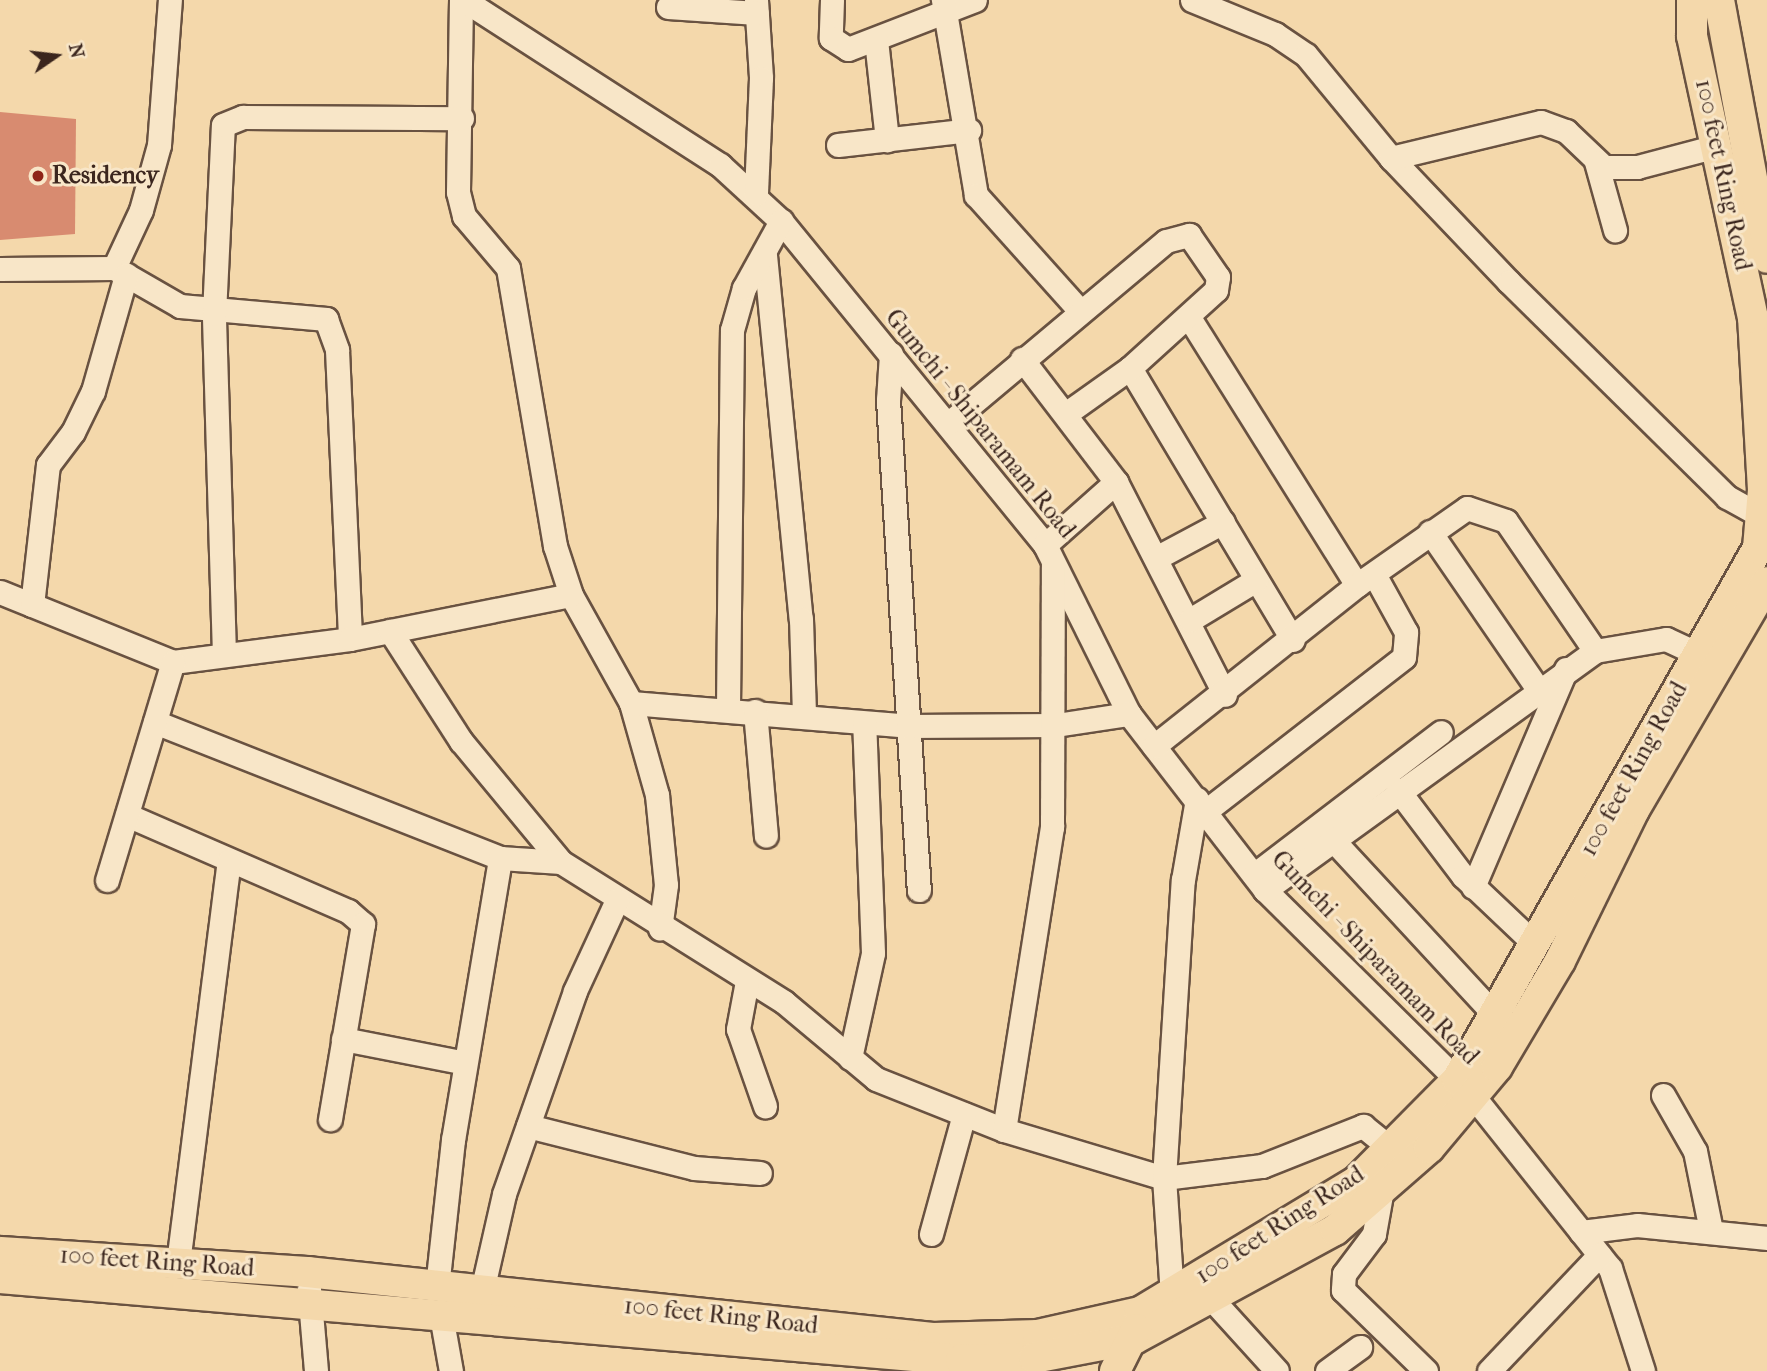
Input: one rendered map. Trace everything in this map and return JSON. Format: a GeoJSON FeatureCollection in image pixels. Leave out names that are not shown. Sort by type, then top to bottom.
{"type":"FeatureCollection","features":[{"type":"Feature","properties":{"kind":"main road","name":"100 feet Ring Road"},"geometry":{"type":"LineString","coordinates":[[0,1252],[307,1272],[439,1301],[911,1364],[991,1365],[1107,1346],[1172,1295],[1357,1181],[1391,1147],[1465,1088],[1496,1016],[1535,944],[1758,548],[1761,516],[1753,318],[1692,36],[1692,0]]}},
{"type":"Feature","properties":{"kind":"main road","name":"100 feet Ring Road"},"geometry":{"type":"LineString","coordinates":[[1719,0],[1727,68],[1767,258]]}},
{"type":"Feature","properties":{"kind":"main road","name":"100 feet Ring Road"},"geometry":{"type":"LineString","coordinates":[[1137,1325],[1209,1296],[1335,1230],[1429,1148],[1465,1088],[1560,961],[1634,810],[1767,582]]}},
{"type":"Feature","properties":{"kind":"main road","name":"100 feet Ring Road"},"geometry":{"type":"LineString","coordinates":[[0,1278],[310,1304],[439,1301],[482,1291],[933,1338],[1038,1335],[1107,1346]]}},
{"type":"Feature","properties":{"kind":"main road"},"geometry":{"type":"LineString","coordinates":[[1073,1371],[1107,1346]]}},
{"type":"Feature","properties":{"kind":"street"},"geometry":{"type":"LineString","coordinates":[[33,605],[48,465],[73,432],[93,391],[120,271],[159,145],[170,0]]}},
{"type":"Feature","properties":{"kind":"street"},"geometry":{"type":"LineString","coordinates":[[463,0],[458,192],[464,216],[508,268],[517,297],[555,546],[571,595],[631,703],[657,795],[666,885],[660,929]]}},
{"type":"Feature","properties":{"kind":"street","name":"Gumchi - Shiparamam Road"},"geometry":{"type":"LineString","coordinates":[[463,0],[757,194],[781,221],[950,423],[1049,551],[1129,714],[1260,882],[1465,1088],[1610,1268],[1643,1371]]}},
{"type":"Feature","properties":{"kind":"street"},"geometry":{"type":"LineString","coordinates":[[832,0],[834,45],[848,49],[876,40],[946,6],[975,0]]}},
{"type":"Feature","properties":{"kind":"street"},"geometry":{"type":"LineString","coordinates":[[1192,0],[1275,34],[1306,55],[1391,158],[1727,497],[1761,516]]}},
{"type":"Feature","properties":{"kind":"street"},"geometry":{"type":"LineString","coordinates":[[668,7],[756,6],[757,194]]}},
{"type":"Feature","properties":{"kind":"street"},"geometry":{"type":"LineString","coordinates":[[946,6],[969,130],[976,195],[1080,311]]}},
{"type":"Feature","properties":{"kind":"street"},"geometry":{"type":"LineString","coordinates":[[876,40],[887,140]]}},
{"type":"Feature","properties":{"kind":"street"},"geometry":{"type":"LineString","coordinates":[[223,655],[214,314],[220,137],[229,120],[461,118]]}},
{"type":"Feature","properties":{"kind":"street"},"geometry":{"type":"LineString","coordinates":[[1391,158],[1541,122],[1566,131],[1596,162],[1615,230]]}},
{"type":"Feature","properties":{"kind":"street"},"geometry":{"type":"LineString","coordinates":[[838,145],[969,130]]}},
{"type":"Feature","properties":{"kind":"street"},"geometry":{"type":"LineString","coordinates":[[1596,162],[1621,169],[1717,146]]}},
{"type":"Feature","properties":{"kind":"street"},"geometry":{"type":"LineString","coordinates":[[728,708],[731,340],[744,288],[765,255],[781,221]]}},
{"type":"Feature","properties":{"kind":"street"},"geometry":{"type":"LineString","coordinates":[[950,423],[1080,311],[1183,233],[1219,284],[1190,319],[1130,368],[1068,412]]}},
{"type":"Feature","properties":{"kind":"street"},"geometry":{"type":"LineString","coordinates":[[765,255],[801,619],[804,716]]}},
{"type":"Feature","properties":{"kind":"street"},"geometry":{"type":"LineString","coordinates":[[0,269],[120,271],[180,306],[214,314],[313,316],[326,319],[333,331],[350,639]]}},
{"type":"Feature","properties":{"kind":"street"},"geometry":{"type":"LineString","coordinates":[[1172,1295],[1164,1178],[1183,880],[1202,805],[1404,657],[1406,632],[1366,579],[1190,319]]}},
{"type":"Feature","properties":{"kind":"street"},"geometry":{"type":"LineString","coordinates":[[891,354],[908,726],[919,890]]}},
{"type":"Feature","properties":{"kind":"street"},"geometry":{"type":"LineString","coordinates":[[1022,359],[1068,412],[1116,482],[1190,620],[1225,695]]}},
{"type":"Feature","properties":{"kind":"street"},"geometry":{"type":"LineString","coordinates":[[1130,368],[1293,640]]}},
{"type":"Feature","properties":{"kind":"street"},"geometry":{"type":"LineString","coordinates":[[1004,1130],[1052,827],[1056,725],[1049,551],[1116,482]]}},
{"type":"Feature","properties":{"kind":"street"},"geometry":{"type":"LineString","coordinates":[[1154,746],[1225,695],[1366,579],[1467,508],[1506,521],[1595,650]]}},
{"type":"Feature","properties":{"kind":"street"},"geometry":{"type":"LineString","coordinates":[[1156,558],[1223,522]]}},
{"type":"Feature","properties":{"kind":"street"},"geometry":{"type":"LineString","coordinates":[[1430,532],[1538,688]]}},
{"type":"Feature","properties":{"kind":"street"},"geometry":{"type":"LineString","coordinates":[[1190,620],[1256,580]]}},
{"type":"Feature","properties":{"kind":"street"},"geometry":{"type":"LineString","coordinates":[[0,592],[173,662],[350,639],[571,595]]}},
{"type":"Feature","properties":{"kind":"street"},"geometry":{"type":"LineString","coordinates":[[390,631],[461,741],[561,862],[660,929],[747,981],[876,1079],[1004,1130],[1164,1178],[1262,1166],[1363,1126],[1391,1147]]}},
{"type":"Feature","properties":{"kind":"street"},"geometry":{"type":"LineString","coordinates":[[1260,882],[1332,839],[1538,688],[1595,650],[1666,639],[1698,654]]}},
{"type":"Feature","properties":{"kind":"street"},"geometry":{"type":"LineString","coordinates":[[107,880],[173,662]]}},
{"type":"Feature","properties":{"kind":"street"},"geometry":{"type":"LineString","coordinates":[[1474,887],[1566,668]]}},
{"type":"Feature","properties":{"kind":"street"},"geometry":{"type":"LineString","coordinates":[[631,703],[728,708],[908,726],[1056,725],[1129,714]]}},
{"type":"Feature","properties":{"kind":"street"},"geometry":{"type":"LineString","coordinates":[[755,711],[766,836]]}},
{"type":"Feature","properties":{"kind":"street"},"geometry":{"type":"LineString","coordinates":[[155,722],[500,858],[561,862]]}},
{"type":"Feature","properties":{"kind":"street"},"geometry":{"type":"LineString","coordinates":[[850,1058],[872,964],[864,723]]}},
{"type":"Feature","properties":{"kind":"street"},"geometry":{"type":"LineString","coordinates":[[1260,882],[1441,732]]}},
{"type":"Feature","properties":{"kind":"street"},"geometry":{"type":"LineString","coordinates":[[1398,790],[1474,887],[1535,944]]}},
{"type":"Feature","properties":{"kind":"street"},"geometry":{"type":"LineString","coordinates":[[127,814],[348,911],[363,924],[330,1119]]}},
{"type":"Feature","properties":{"kind":"street"},"geometry":{"type":"LineString","coordinates":[[1332,839],[1496,1016]]}},
{"type":"Feature","properties":{"kind":"street"},"geometry":{"type":"LineString","coordinates":[[451,1371],[439,1301],[465,1063],[500,858]]}},
{"type":"Feature","properties":{"kind":"street"},"geometry":{"type":"LineString","coordinates":[[178,1263],[229,861]]}},
{"type":"Feature","properties":{"kind":"street"},"geometry":{"type":"LineString","coordinates":[[482,1291],[504,1195],[575,991],[617,900]]}},
{"type":"Feature","properties":{"kind":"street"},"geometry":{"type":"LineString","coordinates":[[747,981],[738,1030],[765,1107]]}},
{"type":"Feature","properties":{"kind":"street"},"geometry":{"type":"LineString","coordinates":[[343,1039],[465,1063]]}},
{"type":"Feature","properties":{"kind":"street"},"geometry":{"type":"LineString","coordinates":[[1663,1095],[1695,1151],[1710,1230]]}},
{"type":"Feature","properties":{"kind":"street"},"geometry":{"type":"LineString","coordinates":[[931,1234],[964,1114]]}},
{"type":"Feature","properties":{"kind":"street"},"geometry":{"type":"LineString","coordinates":[[528,1126],[694,1168],[760,1173]]}},
{"type":"Feature","properties":{"kind":"street"},"geometry":{"type":"LineString","coordinates":[[1381,1189],[1374,1234],[1344,1275],[1343,1290],[1426,1371]]}},
{"type":"Feature","properties":{"kind":"street"},"geometry":{"type":"LineString","coordinates":[[1581,1232],[1637,1225],[1710,1230],[1767,1238]]}},
{"type":"Feature","properties":{"kind":"street"},"geometry":{"type":"LineString","coordinates":[[1489,1371],[1599,1255]]}},
{"type":"Feature","properties":{"kind":"street"},"geometry":{"type":"LineString","coordinates":[[307,1272],[316,1371]]}},
{"type":"Feature","properties":{"kind":"street"},"geometry":{"type":"LineString","coordinates":[[1209,1296],[1277,1371]]}},
{"type":"Feature","properties":{"kind":"street"},"geometry":{"type":"LineString","coordinates":[[1327,1371],[1360,1347]]}},
{"type":"Feature","properties":{"kind":"building","name":"Residency"},"geometry":{"type":"Polygon","coordinates":[[[0,112],[76,119],[75,234],[0,240],[0,112]]]}},
{"type":"Feature","properties":{"kind":"place","name":"Residency"},"geometry":{"type":"Point","coordinates":[38,176]}}]}
